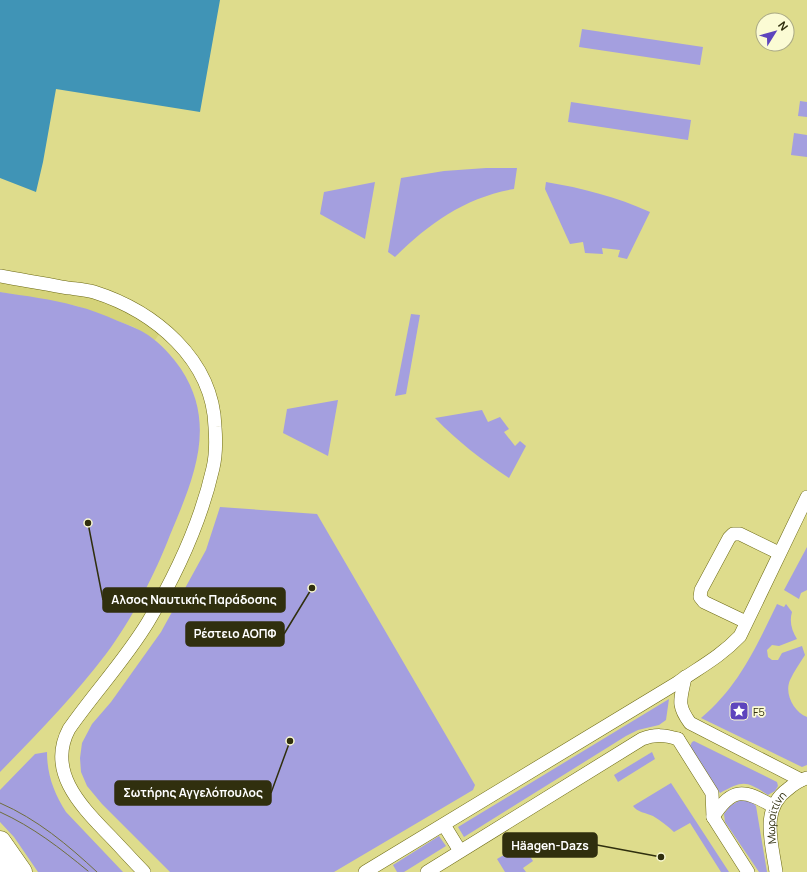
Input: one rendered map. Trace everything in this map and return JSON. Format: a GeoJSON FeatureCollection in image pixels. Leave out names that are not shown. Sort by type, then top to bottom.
{"type":"FeatureCollection","features":[{"type":"Feature","properties":{"kind":"highway"},"geometry":{"type":"LineString","coordinates":[[0,842],[21,872]]}},
{"type":"Feature","properties":{"kind":"street"},"geometry":{"type":"LineString","coordinates":[[0,276],[93,292],[147,317],[177,340],[199,371],[207,388],[213,407],[215,426],[213,467],[195,523],[180,561],[148,622],[78,717],[64,739],[62,749],[62,764],[71,791],[88,812],[144,872]]}},
{"type":"Feature","properties":{"kind":"street"},"geometry":{"type":"LineString","coordinates":[[365,872],[385,867],[444,825],[718,657],[730,647],[740,636],[807,497]]}},
{"type":"Feature","properties":{"kind":"street"},"geometry":{"type":"LineString","coordinates":[[746,622],[704,602],[700,596],[701,590],[729,538],[733,534],[740,534],[779,553]]}},
{"type":"Feature","properties":{"kind":"street"},"geometry":{"type":"LineString","coordinates":[[685,677],[680,702],[682,713],[690,723],[804,779]]}},
{"type":"Feature","properties":{"kind":"street"},"geometry":{"type":"LineString","coordinates":[[678,739],[690,723]]}},
{"type":"Feature","properties":{"kind":"street"},"geometry":{"type":"LineString","coordinates":[[427,872],[642,739],[658,734],[678,739],[712,793],[713,817],[748,872]]}},
{"type":"Feature","properties":{"kind":"street","name":"Μωραϊτίνη"},"geometry":{"type":"LineString","coordinates":[[776,872],[769,821],[773,806],[785,791],[804,779]]}},
{"type":"Feature","properties":{"kind":"street"},"geometry":{"type":"LineString","coordinates":[[713,817],[726,800],[737,794],[749,794],[773,806]]}},
{"type":"Feature","properties":{"kind":"street"},"geometry":{"type":"LineString","coordinates":[[444,825],[460,851]]}},
{"type":"Feature","properties":{"kind":"shaded area"},"geometry":{"type":"Polygon","coordinates":[[[582,29],[703,47],[700,65],[579,47],[582,29]]]}},
{"type":"Feature","properties":{"kind":"shaded area"},"geometry":{"type":"Polygon","coordinates":[[[800,101],[807,102],[807,117],[798,116],[800,101]]]}},
{"type":"Feature","properties":{"kind":"shaded area"},"geometry":{"type":"Polygon","coordinates":[[[571,102],[691,120],[688,140],[568,122],[571,102]]]}},
{"type":"Feature","properties":{"kind":"shaded area"},"geometry":{"type":"Polygon","coordinates":[[[794,133],[807,135],[807,157],[791,155],[794,133]]]}},
{"type":"Feature","properties":{"kind":"shaded area"},"geometry":{"type":"Polygon","coordinates":[[[486,168],[517,168],[514,189],[480,198],[464,205],[434,223],[395,257],[388,252],[401,178],[444,171],[486,168]]]}},
{"type":"Feature","properties":{"kind":"shaded area"},"geometry":{"type":"Polygon","coordinates":[[[375,182],[365,239],[320,214],[324,192],[375,182]]]}},
{"type":"Feature","properties":{"kind":"shaded area"},"geometry":{"type":"Polygon","coordinates":[[[546,182],[599,194],[650,212],[627,259],[618,257],[620,250],[602,248],[603,254],[585,253],[583,242],[570,244],[545,189],[546,182]]]}},
{"type":"Feature","properties":{"kind":"shaded area"},"geometry":{"type":"Polygon","coordinates":[[[0,276],[93,292],[163,328],[155,340],[134,327],[77,306],[0,292],[0,276]]]}},
{"type":"Feature","properties":{"kind":"shaded area"},"geometry":{"type":"Polygon","coordinates":[[[0,292],[48,300],[86,309],[133,327],[148,335],[166,350],[181,369],[192,390],[198,411],[200,432],[198,452],[187,494],[142,597],[106,654],[81,685],[0,772],[0,292]]]}},
{"type":"Feature","properties":{"kind":"shaded area"},"geometry":{"type":"Polygon","coordinates":[[[411,314],[420,315],[406,394],[395,396],[411,314]]]}},
{"type":"Feature","properties":{"kind":"shaded area"},"geometry":{"type":"Polygon","coordinates":[[[338,400],[328,456],[283,433],[287,409],[338,400]]]}},
{"type":"Feature","properties":{"kind":"shaded area"},"geometry":{"type":"Polygon","coordinates":[[[482,410],[488,422],[500,417],[509,429],[504,432],[515,446],[520,441],[526,446],[509,478],[470,450],[435,418],[482,410]]]}},
{"type":"Feature","properties":{"kind":"shaded area"},"geometry":{"type":"Polygon","coordinates":[[[220,507],[317,514],[475,785],[473,790],[334,872],[170,872],[102,804],[87,786],[81,772],[80,758],[82,743],[92,724],[111,702],[161,632],[206,550],[220,507]]]}},
{"type":"Feature","properties":{"kind":"shaded area"},"geometry":{"type":"Polygon","coordinates":[[[807,547],[807,590],[801,593],[799,599],[784,590],[807,547]]]}},
{"type":"Feature","properties":{"kind":"shaded area"},"geometry":{"type":"Polygon","coordinates":[[[777,604],[784,607],[786,604],[792,612],[792,626],[797,639],[779,646],[772,645],[767,650],[768,657],[772,660],[778,660],[782,653],[802,646],[805,655],[795,670],[788,685],[791,702],[802,715],[807,717],[807,765],[802,767],[701,718],[726,693],[736,679],[754,651],[777,604]]]}},
{"type":"Feature","properties":{"kind":"shaded area"},"geometry":{"type":"Polygon","coordinates":[[[669,699],[666,720],[659,725],[638,730],[626,736],[464,837],[458,827],[669,699]]]}},
{"type":"Feature","properties":{"kind":"shaded area"},"geometry":{"type":"Polygon","coordinates":[[[694,741],[777,782],[778,786],[775,791],[768,795],[755,787],[745,784],[740,784],[720,793],[690,746],[694,741]]]}},
{"type":"Feature","properties":{"kind":"shaded area"},"geometry":{"type":"Polygon","coordinates":[[[47,752],[48,768],[52,784],[66,812],[123,872],[38,872],[14,837],[0,822],[0,790],[35,754],[47,752]]]}},
{"type":"Feature","properties":{"kind":"shaded area"},"geometry":{"type":"Polygon","coordinates":[[[652,752],[655,759],[618,782],[614,775],[652,752]]]}},
{"type":"Feature","properties":{"kind":"shaded area"},"geometry":{"type":"Polygon","coordinates":[[[671,783],[729,872],[721,872],[690,823],[674,832],[653,816],[639,811],[633,806],[671,783]]]}},
{"type":"Feature","properties":{"kind":"shaded area"},"geometry":{"type":"Polygon","coordinates":[[[740,800],[751,801],[756,806],[767,872],[759,872],[725,822],[724,814],[730,806],[740,800]]]}},
{"type":"Feature","properties":{"kind":"shaded area"},"geometry":{"type":"Polygon","coordinates":[[[439,836],[446,846],[404,872],[397,872],[393,865],[439,836]]]}},
{"type":"Feature","properties":{"kind":"shaded area"},"geometry":{"type":"Polygon","coordinates":[[[522,844],[533,861],[523,868],[526,872],[505,872],[497,859],[522,844]]]}},
{"type":"Feature","properties":{"kind":"water"},"geometry":{"type":"Polygon","coordinates":[[[0,0],[220,0],[200,112],[56,89],[36,192],[0,178],[0,0]]]}},
{"type":"Feature","properties":{"kind":"tram line"},"geometry":{"type":"LineString","coordinates":[[0,803],[14,809],[52,833],[97,872]]}},
{"type":"Feature","properties":{"kind":"tram line"},"geometry":{"type":"LineString","coordinates":[[0,812],[24,824],[46,838],[88,871]]}},
{"type":"Feature","properties":{"kind":"place","name":"Αλσος Ναυτικής Παράδοσης"},"geometry":{"type":"Point","coordinates":[88,523]}},
{"type":"Feature","properties":{"kind":"place","name":"Ρέστειο ΑΟΠΦ"},"geometry":{"type":"Point","coordinates":[312,588]}},
{"type":"Feature","properties":{"kind":"place","name":"F5"},"geometry":{"type":"Point","coordinates":[739,711]}},
{"type":"Feature","properties":{"kind":"place","name":"Σωτήρης Αγγελόπουλος"},"geometry":{"type":"Point","coordinates":[290,741]}},
{"type":"Feature","properties":{"kind":"place","name":"Häagen-Dazs"},"geometry":{"type":"Point","coordinates":[661,857]}}]}
